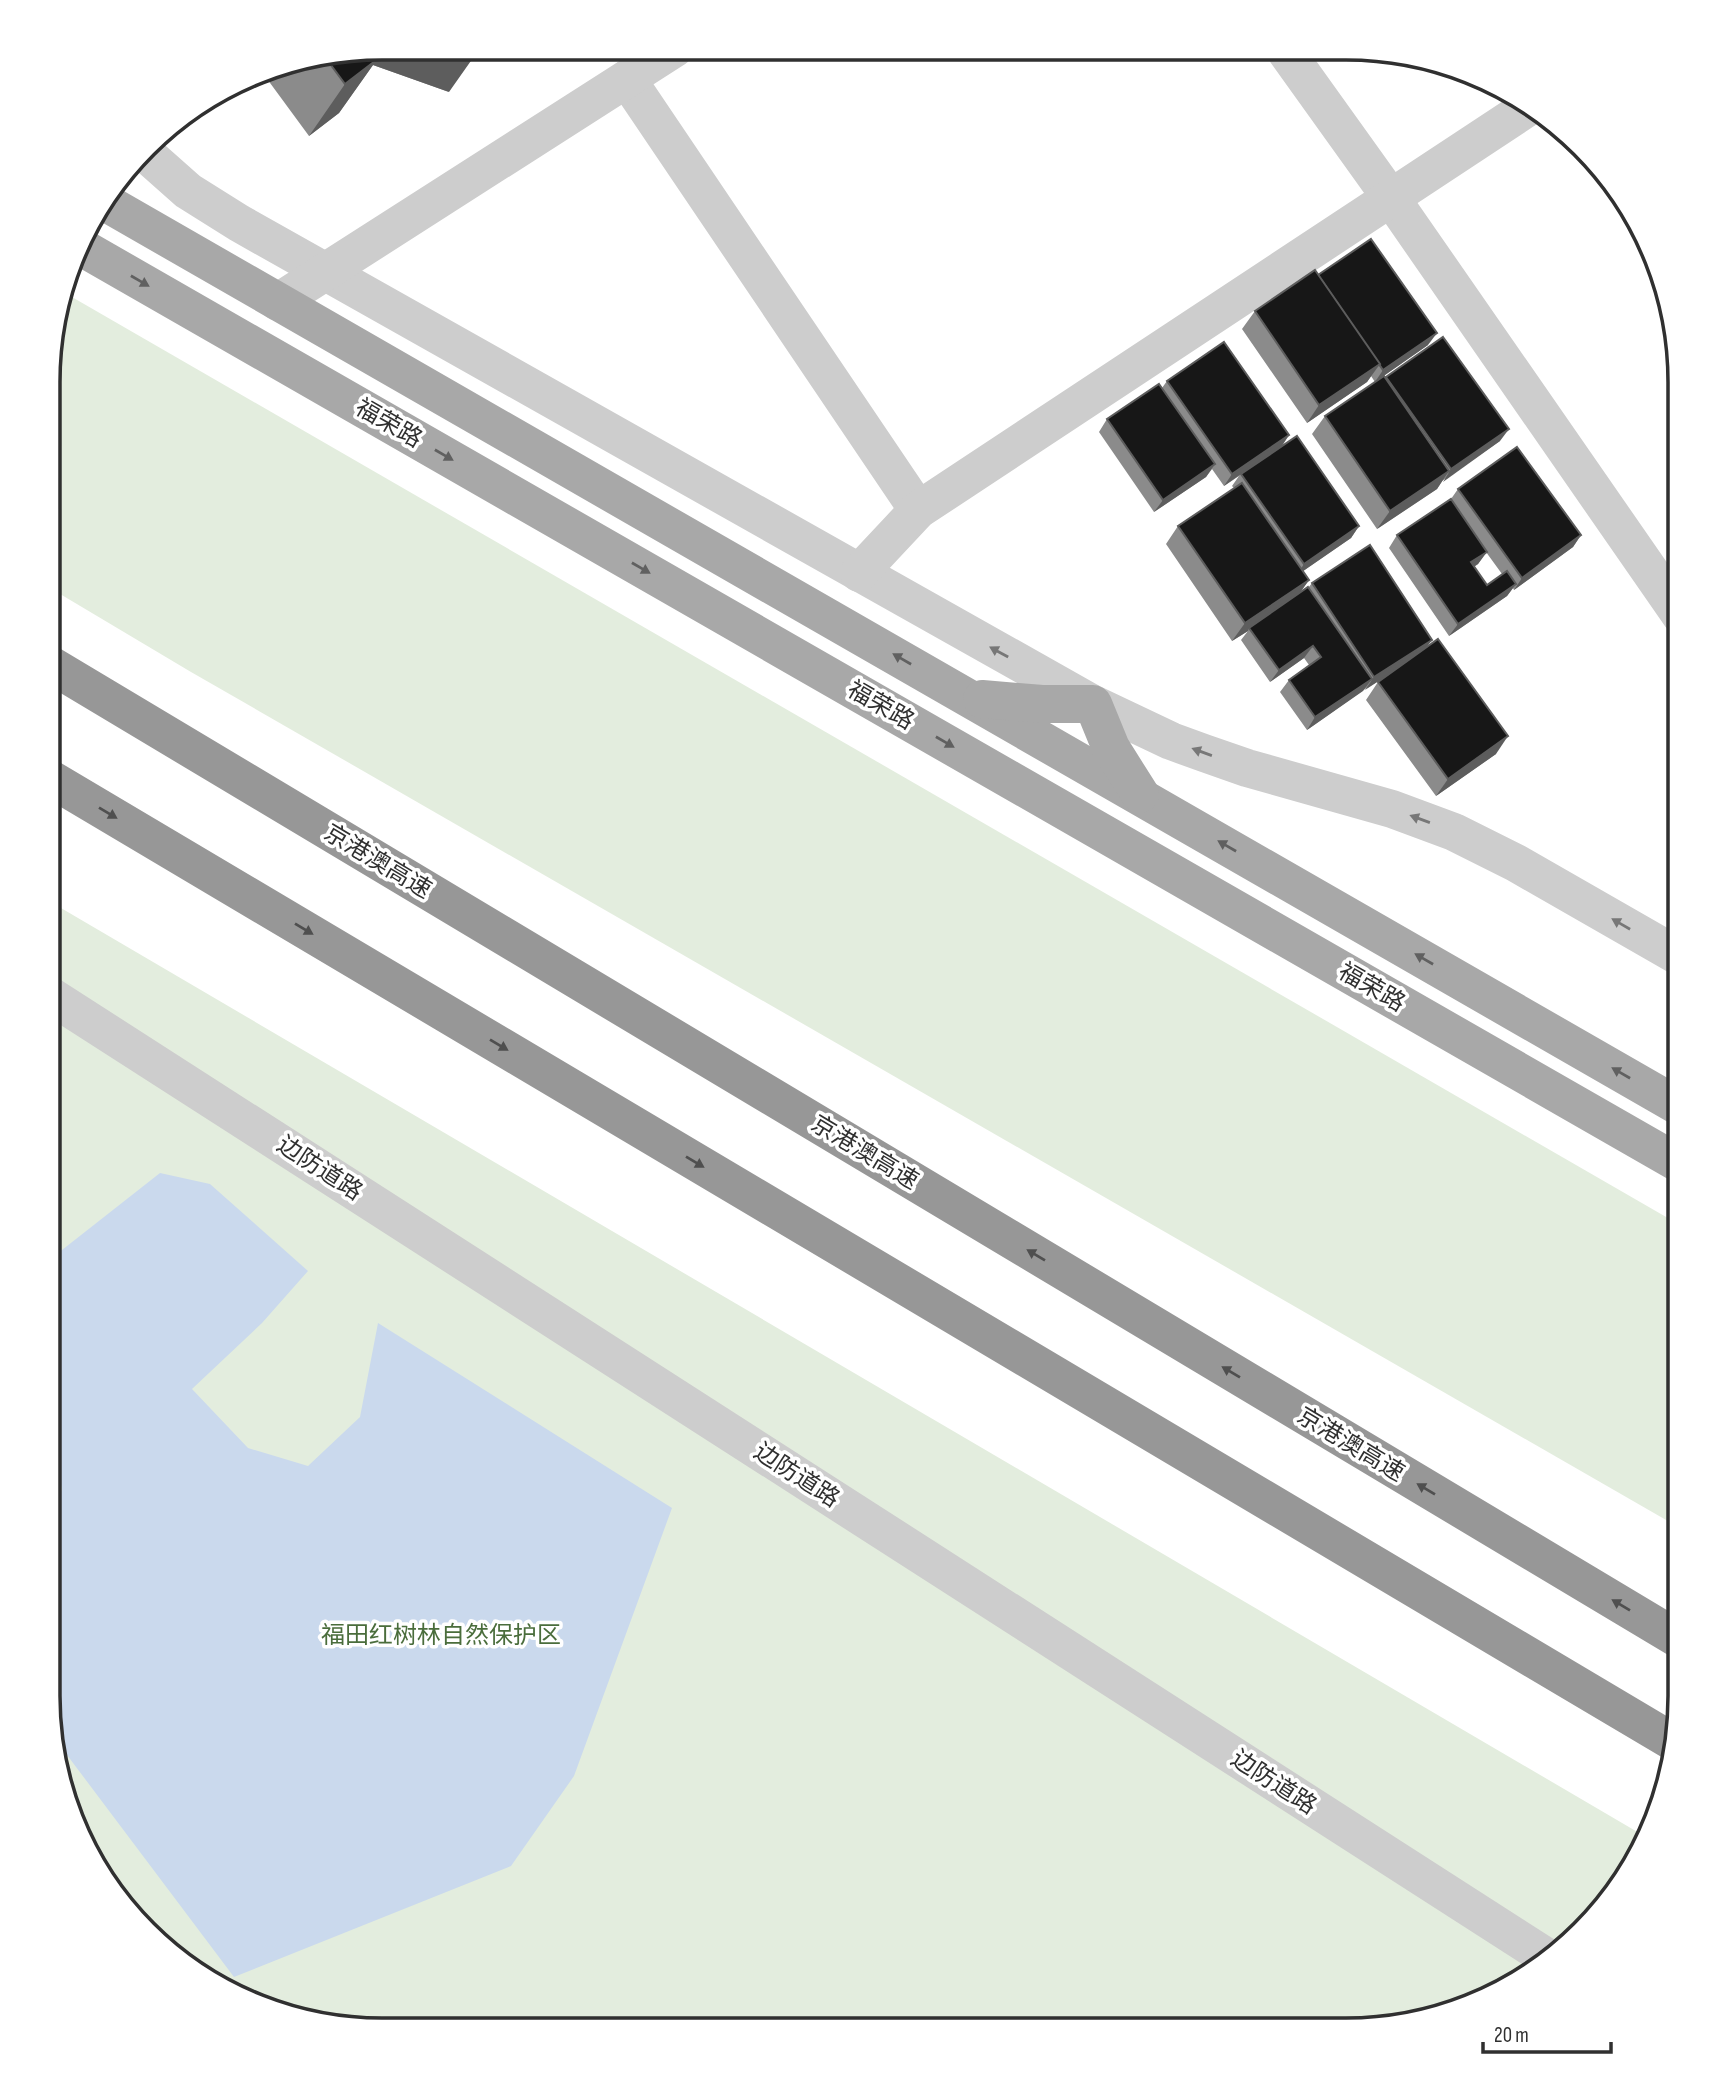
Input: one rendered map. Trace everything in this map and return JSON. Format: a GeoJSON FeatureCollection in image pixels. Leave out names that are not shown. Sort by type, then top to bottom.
{"type":"FeatureCollection","features":[{"type":"Feature","properties":{"kind":"highway","name":"京港澳高速"},"geometry":{"type":"LineString","coordinates":[[60,670],[1668,1633]]}},
{"type":"Feature","properties":{"kind":"highway"},"geometry":{"type":"LineString","coordinates":[[60,785],[1666,1738]]}},
{"type":"Feature","properties":{"kind":"main road","name":"福荣路"},"geometry":{"type":"LineString","coordinates":[[112,206],[1668,1100]]}},
{"type":"Feature","properties":{"kind":"main road","name":"福荣路"},"geometry":{"type":"LineString","coordinates":[[87,251],[1668,1157]]}},
{"type":"Feature","properties":{"kind":"main road"},"geometry":{"type":"LineString","coordinates":[[969,698],[1042,704],[1093,704],[1111,748],[1142,797]]}},
{"type":"Feature","properties":{"kind":"street"},"geometry":{"type":"LineString","coordinates":[[278,302],[656,60]]}},
{"type":"Feature","properties":{"kind":"street"},"geometry":{"type":"LineString","coordinates":[[1292,60],[1668,597]]}},
{"type":"Feature","properties":{"kind":"street"},"geometry":{"type":"LineString","coordinates":[[627,79],[918,510]]}},
{"type":"Feature","properties":{"kind":"street"},"geometry":{"type":"LineString","coordinates":[[859,573],[918,510],[1521,112]]}},
{"type":"Feature","properties":{"kind":"street"},"geometry":{"type":"LineString","coordinates":[[150,158],[187,191],[239,223],[1093,704],[1171,741],[1204,753],[1247,768],[1392,809],[1454,832],[1516,863],[1668,950]]}},
{"type":"Feature","properties":{"kind":"street","name":"边防道路"},"geometry":{"type":"LineString","coordinates":[[60,1002],[1540,1953]]}},
{"type":"Feature","properties":{"kind":"green space"},"geometry":{"type":"Polygon","coordinates":[[[71,296],[1668,1218],[1668,1521],[191,672],[60,594],[60,360],[71,296]]]}},
{"type":"Feature","properties":{"kind":"green space","name":"福田红树林自然保护区"},"geometry":{"type":"Polygon","coordinates":[[[60,907],[1638,1832],[1625,1857],[1589,1908],[1559,1938],[1508,1974],[1470,1993],[1430,2007],[1368,2017],[381,2018],[339,2015],[298,2007],[258,1993],[220,1974],[169,1938],[126,1892],[103,1857],[84,1819],[70,1779],[62,1738],[60,907]]]}},
{"type":"Feature","properties":{"kind":"water"},"geometry":{"type":"Polygon","coordinates":[[[160,1173],[210,1184],[308,1271],[262,1323],[192,1389],[248,1448],[308,1466],[360,1417],[378,1323],[672,1508],[574,1776],[511,1866],[234,1977],[65,1752],[60,1717],[60,1252],[160,1173]]]}},
{"type":"Feature","properties":{"kind":"building"},"geometry":{"type":"Polygon","coordinates":[[[374,60],[375,61],[345,84],[330,64],[374,60]]]}},
{"type":"Feature","properties":{"kind":"building"},"geometry":{"type":"Polygon","coordinates":[[[1371,239],[1437,333],[1383,370],[1318,275],[1371,239]]]}},
{"type":"Feature","properties":{"kind":"building"},"geometry":{"type":"Polygon","coordinates":[[[1315,270],[1380,364],[1319,405],[1255,311],[1315,270]]]}},
{"type":"Feature","properties":{"kind":"building"},"geometry":{"type":"Polygon","coordinates":[[[1443,337],[1509,429],[1451,469],[1386,377],[1443,337]]]}},
{"type":"Feature","properties":{"kind":"building"},"geometry":{"type":"Polygon","coordinates":[[[1224,342],[1289,435],[1232,474],[1167,381],[1224,342]]]}},
{"type":"Feature","properties":{"kind":"building"},"geometry":{"type":"Polygon","coordinates":[[[1384,376],[1449,471],[1390,511],[1325,416],[1384,376]]]}},
{"type":"Feature","properties":{"kind":"building"},"geometry":{"type":"Polygon","coordinates":[[[1159,384],[1215,464],[1163,500],[1107,419],[1159,384]]]}},
{"type":"Feature","properties":{"kind":"building"},"geometry":{"type":"Polygon","coordinates":[[[1297,436],[1359,526],[1304,564],[1241,474],[1297,436]]]}},
{"type":"Feature","properties":{"kind":"building"},"geometry":{"type":"Polygon","coordinates":[[[1517,447],[1581,535],[1522,578],[1458,489],[1517,447]]]}},
{"type":"Feature","properties":{"kind":"building"},"geometry":{"type":"Polygon","coordinates":[[[1242,483],[1309,580],[1245,623],[1178,526],[1242,483]]]}},
{"type":"Feature","properties":{"kind":"building"},"geometry":{"type":"Polygon","coordinates":[[[1451,499],[1487,552],[1471,562],[1487,585],[1507,571],[1516,584],[1458,624],[1397,535],[1451,499]]]}},
{"type":"Feature","properties":{"kind":"building"},"geometry":{"type":"Polygon","coordinates":[[[1370,545],[1432,640],[1374,677],[1312,583],[1370,545]]]}},
{"type":"Feature","properties":{"kind":"building"},"geometry":{"type":"Polygon","coordinates":[[[1308,587],[1372,679],[1315,717],[1289,680],[1321,657],[1313,646],[1279,670],[1249,628],[1308,587]]]}},
{"type":"Feature","properties":{"kind":"building"},"geometry":{"type":"Polygon","coordinates":[[[1438,639],[1508,736],[1448,779],[1378,682],[1438,639]]]}}]}
